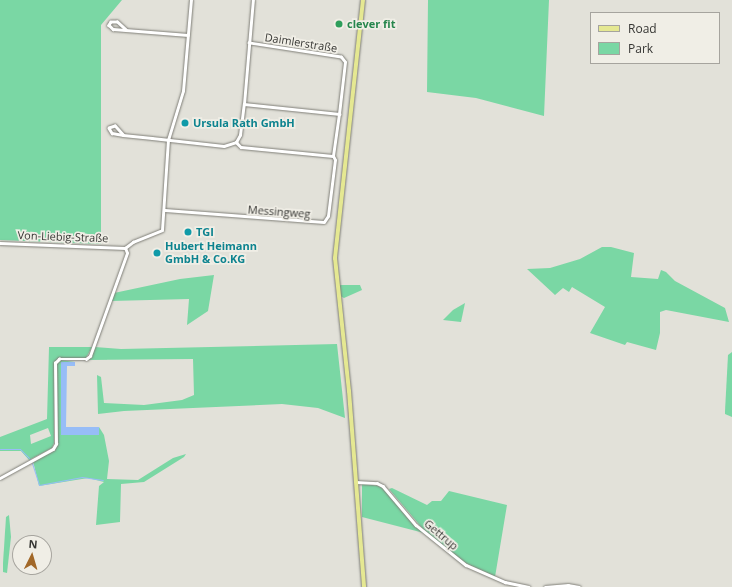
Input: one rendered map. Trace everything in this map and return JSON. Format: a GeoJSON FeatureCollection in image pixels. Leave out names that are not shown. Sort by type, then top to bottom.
{"type":"FeatureCollection","features":[{"type":"Feature","properties":{"kind":"main road"},"geometry":{"type":"LineString","coordinates":[[363,0],[335,258],[356,482],[364,587]]}},
{"type":"Feature","properties":{"kind":"street"},"geometry":{"type":"LineString","coordinates":[[0,478],[53,449],[56,444],[55,363],[59,359],[86,359],[90,356],[127,254],[125,248],[133,242],[161,231],[165,210],[163,200],[168,140],[183,91],[191,0]]}},
{"type":"Feature","properties":{"kind":"street","name":"Daimlerstraße"},"geometry":{"type":"LineString","coordinates":[[236,142],[240,135],[244,104],[253,0]]}},
{"type":"Feature","properties":{"kind":"street"},"geometry":{"type":"LineString","coordinates":[[126,30],[117,22],[111,22],[109,25],[113,29],[188,35]]}},
{"type":"Feature","properties":{"kind":"street","name":"Daimlerstraße"},"geometry":{"type":"LineString","coordinates":[[249,43],[343,58],[345,62],[333,156]]}},
{"type":"Feature","properties":{"kind":"street"},"geometry":{"type":"LineString","coordinates":[[244,104],[339,114]]}},
{"type":"Feature","properties":{"kind":"street"},"geometry":{"type":"LineString","coordinates":[[123,135],[115,126],[109,128],[112,133],[123,135],[224,146],[236,142],[241,147],[333,156]]}},
{"type":"Feature","properties":{"kind":"street","name":"Messingweg"},"geometry":{"type":"LineString","coordinates":[[165,210],[324,222],[328,216],[335,160],[333,156]]}},
{"type":"Feature","properties":{"kind":"street","name":"Von-Liebig-Straße"},"geometry":{"type":"LineString","coordinates":[[0,243],[125,248]]}},
{"type":"Feature","properties":{"kind":"street","name":"Gettrup"},"geometry":{"type":"LineString","coordinates":[[356,482],[377,483],[383,486],[416,525],[466,565],[505,582],[528,587]]}},
{"type":"Feature","properties":{"kind":"street"},"geometry":{"type":"LineString","coordinates":[[545,587],[568,584],[579,587]]}},
{"type":"Feature","properties":{"kind":"green space"},"geometry":{"type":"Polygon","coordinates":[[[0,0],[122,0],[101,25],[101,244],[0,240],[0,0]]]}},
{"type":"Feature","properties":{"kind":"green space"},"geometry":{"type":"Polygon","coordinates":[[[428,0],[549,0],[544,116],[476,98],[427,92],[428,0]]]}},
{"type":"Feature","properties":{"kind":"green space"},"geometry":{"type":"Polygon","coordinates":[[[602,247],[611,247],[634,253],[631,277],[658,279],[661,270],[666,272],[675,281],[725,308],[729,322],[666,310],[660,312],[660,333],[656,350],[627,342],[625,345],[590,333],[605,307],[572,287],[569,292],[563,288],[555,295],[527,269],[550,268],[580,259],[602,247]]]}},
{"type":"Feature","properties":{"kind":"green space"},"geometry":{"type":"Polygon","coordinates":[[[214,275],[208,311],[187,325],[189,299],[111,301],[114,293],[180,279],[214,275]]]}},
{"type":"Feature","properties":{"kind":"green space"},"geometry":{"type":"Polygon","coordinates":[[[339,285],[360,285],[362,290],[344,298],[340,296],[339,285]]]}},
{"type":"Feature","properties":{"kind":"green space"},"geometry":{"type":"Polygon","coordinates":[[[465,303],[461,322],[443,320],[453,310],[465,303]]]}},
{"type":"Feature","properties":{"kind":"green space"},"geometry":{"type":"Polygon","coordinates":[[[337,344],[345,418],[318,408],[282,404],[124,411],[98,414],[97,375],[101,377],[104,403],[144,405],[182,400],[194,395],[193,359],[87,360],[95,347],[121,349],[337,344]]]}},
{"type":"Feature","properties":{"kind":"green space"},"geometry":{"type":"Polygon","coordinates":[[[49,347],[92,347],[86,358],[59,358],[54,363],[54,443],[52,448],[29,460],[21,451],[0,451],[0,437],[47,419],[49,347]],[[48,428],[30,435],[31,444],[51,436],[48,428]]]}},
{"type":"Feature","properties":{"kind":"green space"},"geometry":{"type":"Polygon","coordinates":[[[732,352],[732,417],[725,414],[725,411],[728,355],[732,352]]]}},
{"type":"Feature","properties":{"kind":"green space"},"geometry":{"type":"Polygon","coordinates":[[[60,360],[75,362],[62,362],[61,435],[99,435],[99,427],[104,435],[109,461],[107,479],[138,480],[173,458],[186,454],[184,457],[144,482],[121,484],[120,522],[96,525],[99,486],[104,482],[88,478],[39,486],[33,461],[54,450],[57,445],[56,364],[60,360]]]}},
{"type":"Feature","properties":{"kind":"green space"},"geometry":{"type":"Polygon","coordinates":[[[362,483],[383,487],[424,533],[362,517],[362,483]]]}},
{"type":"Feature","properties":{"kind":"green space"},"geometry":{"type":"Polygon","coordinates":[[[392,488],[427,505],[432,501],[441,501],[449,491],[507,505],[495,577],[461,561],[423,529],[389,489],[392,488]]]}},
{"type":"Feature","properties":{"kind":"green space"},"geometry":{"type":"Polygon","coordinates":[[[9,515],[11,537],[7,573],[3,572],[3,563],[6,517],[9,515]]]}},
{"type":"Feature","properties":{"kind":"water"},"geometry":{"type":"Polygon","coordinates":[[[61,362],[75,362],[75,366],[67,366],[66,427],[99,427],[99,435],[61,435],[61,362]]]}},
{"type":"Feature","properties":{"kind":"waterway"},"geometry":{"type":"LineString","coordinates":[[0,449],[20,449],[30,459]]}},
{"type":"Feature","properties":{"kind":"waterway"},"geometry":{"type":"LineString","coordinates":[[32,463],[39,485],[82,477],[103,480]]}},
{"type":"Feature","properties":{"kind":"place","name":"clever fit"},"geometry":{"type":"Point","coordinates":[339,24]}},
{"type":"Feature","properties":{"kind":"place","name":"Ursula Rath GmbH"},"geometry":{"type":"Point","coordinates":[185,123]}},
{"type":"Feature","properties":{"kind":"place","name":"TGI"},"geometry":{"type":"Point","coordinates":[188,232]}},
{"type":"Feature","properties":{"kind":"place","name":"Hubert Heimann GmbH & Co.KG"},"geometry":{"type":"Point","coordinates":[157,253]}}]}
